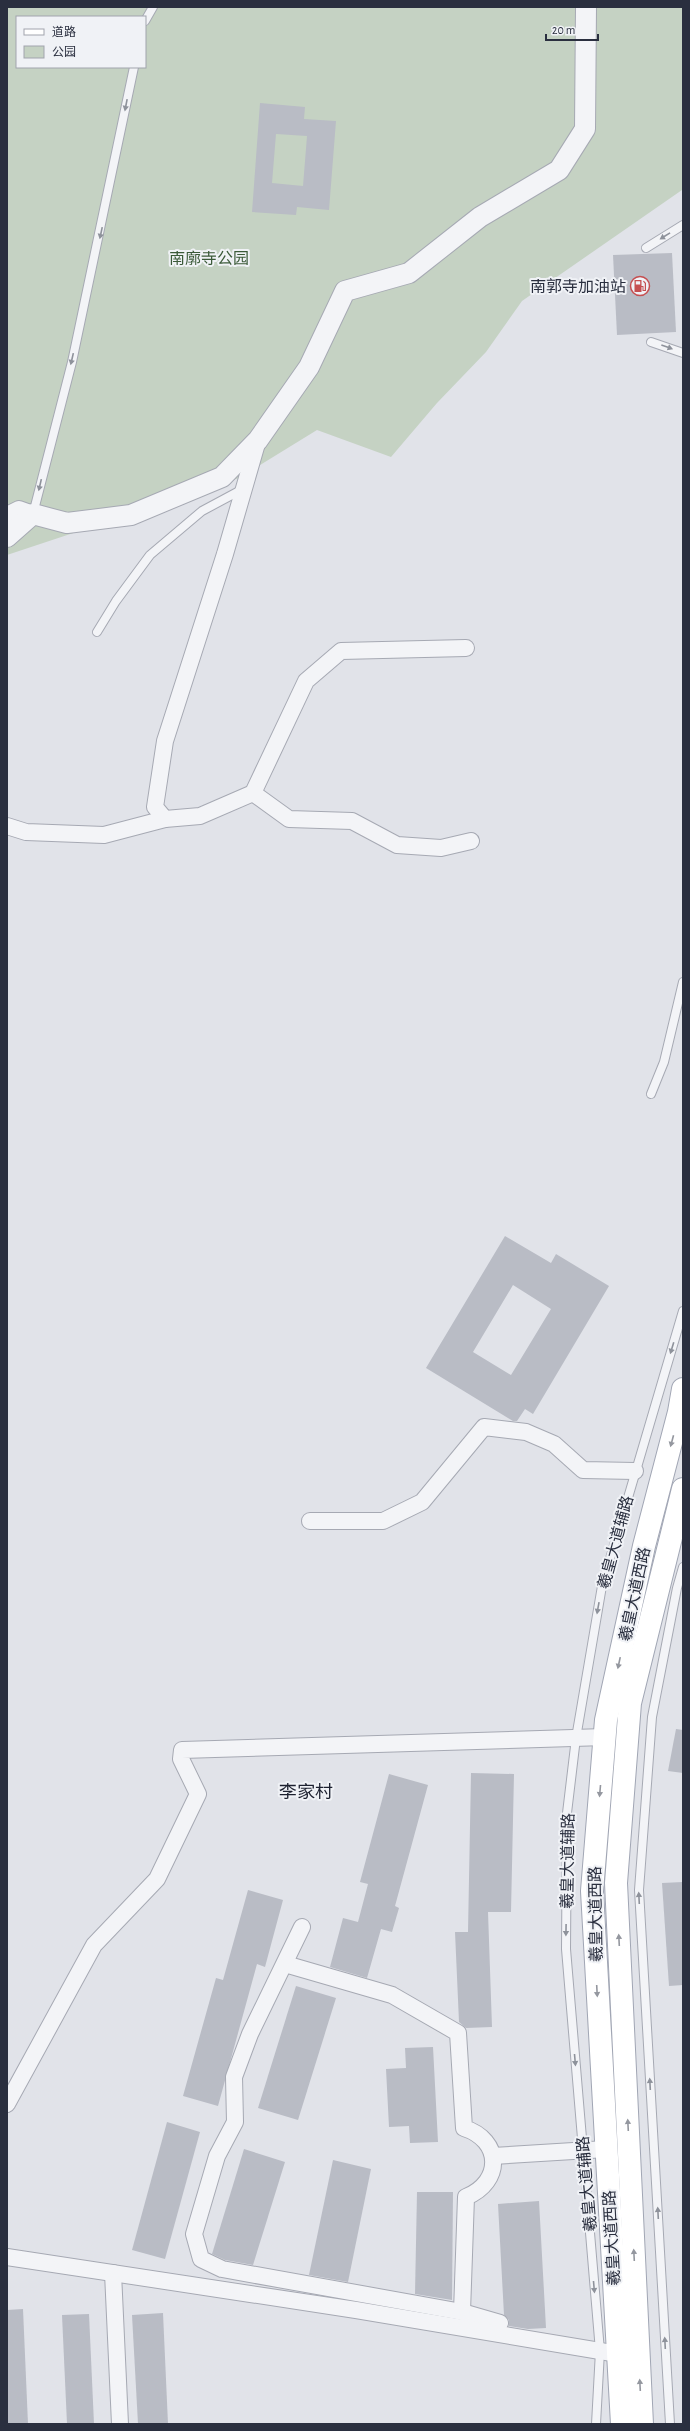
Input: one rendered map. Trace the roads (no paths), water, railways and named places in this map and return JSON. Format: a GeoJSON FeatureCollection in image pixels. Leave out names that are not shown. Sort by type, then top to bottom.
{"type":"FeatureCollection","features":[{"type":"Feature","properties":{"kind":"main road","name":"羲皇大道西路"},"geometry":{"type":"LineString","coordinates":[[622,2424],[609,2352],[606,2149],[592,1891],[606,1720],[642,1554],[679,1412],[683,1389]]}},
{"type":"Feature","properties":{"kind":"main road","name":"羲皇大道西路"},"geometry":{"type":"LineString","coordinates":[[642,2424],[616,1883],[630,1703],[683,1489]]}},
{"type":"Feature","properties":{"kind":"street"},"geometry":{"type":"LineString","coordinates":[[7,514],[19,509],[67,523],[131,515],[222,477],[258,440],[309,367],[345,291],[409,274],[480,217],[560,170],[584,129],[586,7]]}},
{"type":"Feature","properties":{"kind":"street"},"geometry":{"type":"LineString","coordinates":[[165,819],[155,807],[165,741],[258,440]]}},
{"type":"Feature","properties":{"kind":"street"},"geometry":{"type":"LineString","coordinates":[[7,537],[33,514]]}},
{"type":"Feature","properties":{"kind":"street"},"geometry":{"type":"LineString","coordinates":[[7,826],[26,832],[104,835],[165,819],[200,816],[253,794],[306,681],[340,651],[466,648]]}},
{"type":"Feature","properties":{"kind":"street"},"geometry":{"type":"LineString","coordinates":[[253,794],[289,819],[352,821],[397,845],[441,848],[471,842]]}},
{"type":"Feature","properties":{"kind":"street"},"geometry":{"type":"LineString","coordinates":[[310,1521],[383,1521],[422,1502],[484,1427],[526,1432],[554,1444],[583,1470],[635,1471]]}},
{"type":"Feature","properties":{"kind":"street"},"geometry":{"type":"LineString","coordinates":[[7,2104],[94,1945],[157,1879],[198,1794],[181,1759],[182,1750],[605,1737]]}},
{"type":"Feature","properties":{"kind":"street"},"geometry":{"type":"LineString","coordinates":[[302,1927],[286,1964],[250,2034],[234,2077],[235,2122],[217,2156],[194,2234],[201,2259],[222,2268],[462,2312],[500,2323]]}},
{"type":"Feature","properties":{"kind":"street"},"geometry":{"type":"LineString","coordinates":[[286,1964],[392,1995],[458,2033],[464,2128],[482,2138],[493,2156],[493,2167],[487,2182],[476,2193],[466,2197],[462,2312]]}},
{"type":"Feature","properties":{"kind":"street"},"geometry":{"type":"LineString","coordinates":[[493,2156],[606,2149]]}},
{"type":"Feature","properties":{"kind":"street"},"geometry":{"type":"LineString","coordinates":[[7,2257],[609,2352]]}},
{"type":"Feature","properties":{"kind":"street"},"geometry":{"type":"LineString","coordinates":[[113,2273],[120,2424]]}},
{"type":"Feature","properties":{"kind":"lane"},"geometry":{"type":"LineString","coordinates":[[146,19],[152,7]]}},
{"type":"Feature","properties":{"kind":"lane"},"geometry":{"type":"LineString","coordinates":[[33,514],[77,339],[134,68]]}},
{"type":"Feature","properties":{"kind":"lane"},"geometry":{"type":"LineString","coordinates":[[646,248],[683,225]]}},
{"type":"Feature","properties":{"kind":"lane"},"geometry":{"type":"LineString","coordinates":[[652,342],[683,353]]}},
{"type":"Feature","properties":{"kind":"lane"},"geometry":{"type":"LineString","coordinates":[[97,632],[116,601],[150,555],[202,511],[244,489]]}},
{"type":"Feature","properties":{"kind":"lane"},"geometry":{"type":"LineString","coordinates":[[651,1094],[664,1062],[683,982]]}},
{"type":"Feature","properties":{"kind":"lane","name":"羲皇大道辅路"},"geometry":{"type":"LineString","coordinates":[[596,2424],[609,2352],[583,2151],[566,1949],[567,1813],[576,1738],[602,1586],[683,1311]]}},
{"type":"Feature","properties":{"kind":"lane"},"geometry":{"type":"LineString","coordinates":[[670,2424],[639,1890],[652,1718],[677,1588],[683,1567]]}},
{"type":"Feature","properties":{"kind":"place","name":"南郭寺加油站"},"geometry":{"type":"Point","coordinates":[640,286]}},
{"type":"Feature","properties":{"kind":"district","name":"李家村"},"geometry":{"type":"Point","coordinates":[306,1792]}},
{"type":"Feature","properties":{"kind":"park label","name":"南廓寺公园"},"geometry":{"type":"Point","coordinates":[209,258]}}]}
